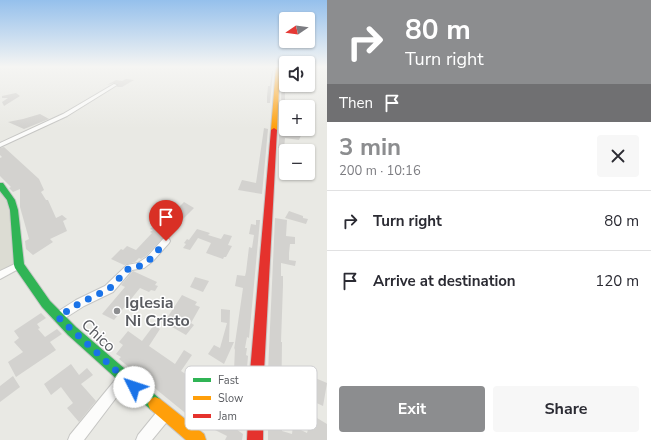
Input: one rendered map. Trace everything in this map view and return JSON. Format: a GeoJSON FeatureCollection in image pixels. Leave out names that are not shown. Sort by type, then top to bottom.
{"type":"FeatureCollection","features":[{"type":"Feature","properties":{"kind":"street"},"geometry":{"type":"LineString","coordinates":[[0,145],[65,115],[113,87]]}},
{"type":"Feature","properties":{"kind":"street"},"geometry":{"type":"LineString","coordinates":[[257,366],[271,190],[277,87]]}},
{"type":"Feature","properties":{"kind":"street","name":"Chico"},"geometry":{"type":"LineString","coordinates":[[0,185],[11,200],[14,210],[19,265],[46,304],[124,378],[185,429]]}},
{"type":"Feature","properties":{"kind":"street"},"geometry":{"type":"LineString","coordinates":[[58,317],[80,303],[109,289],[130,267],[136,268],[144,264],[166,241]]}},
{"type":"Feature","properties":{"kind":"street"},"geometry":{"type":"LineString","coordinates":[[0,274],[19,265]]}},
{"type":"Feature","properties":{"kind":"street"},"geometry":{"type":"LineString","coordinates":[[75,440],[124,378]]}},
{"type":"Feature","properties":{"kind":"street"},"geometry":{"type":"LineString","coordinates":[[143,440],[165,413]]}},
{"type":"Feature","properties":{"kind":"street","name":"Chico"},"geometry":{"type":"LineString","coordinates":[[186,430],[198,440]]}},
{"type":"Feature","properties":{"kind":"street"},"geometry":{"type":"LineString","coordinates":[[255,430],[255,440]]}},
{"type":"Feature","properties":{"kind":"shaded area"},"geometry":{"type":"Polygon","coordinates":[[[0,190],[9,202],[13,266],[0,273],[0,190]]]}},
{"type":"Feature","properties":{"kind":"building"},"geometry":{"type":"Polygon","coordinates":[[[268,87],[272,87],[270,103],[267,103],[268,87]]]}},
{"type":"Feature","properties":{"kind":"building"},"geometry":{"type":"Polygon","coordinates":[[[281,92],[285,92],[285,100],[281,100],[281,92]]]}},
{"type":"Feature","properties":{"kind":"building"},"geometry":{"type":"Polygon","coordinates":[[[16,93],[20,96],[4,106],[2,102],[8,98],[2,98],[2,96],[16,93]]]}},
{"type":"Feature","properties":{"kind":"building"},"geometry":{"type":"Polygon","coordinates":[[[40,114],[49,119],[24,129],[8,122],[23,119],[40,114]]]}},
{"type":"Feature","properties":{"kind":"building"},"geometry":{"type":"Polygon","coordinates":[[[264,128],[268,129],[262,194],[238,190],[242,180],[256,183],[264,128]]]}},
{"type":"Feature","properties":{"kind":"building"},"geometry":{"type":"Polygon","coordinates":[[[279,136],[301,136],[299,140],[285,138],[284,144],[279,144],[278,148],[279,136]]]}},
{"type":"Feature","properties":{"kind":"building"},"geometry":{"type":"Polygon","coordinates":[[[4,147],[39,179],[44,190],[41,192],[46,200],[48,200],[56,218],[62,215],[67,219],[63,221],[67,231],[50,239],[53,242],[33,255],[26,249],[25,241],[29,239],[20,207],[20,189],[13,192],[9,188],[11,187],[0,176],[0,158],[2,157],[0,155],[0,148],[4,147]]]}},
{"type":"Feature","properties":{"kind":"building"},"geometry":{"type":"Polygon","coordinates":[[[184,202],[194,208],[182,220],[174,216],[163,226],[171,229],[146,256],[141,259],[139,258],[135,262],[124,265],[111,259],[121,249],[123,250],[127,246],[136,250],[152,233],[150,232],[153,230],[150,229],[174,208],[177,209],[184,202]]]}},
{"type":"Feature","properties":{"kind":"building"},"geometry":{"type":"Polygon","coordinates":[[[289,211],[308,219],[306,224],[285,218],[289,211]]]}},
{"type":"Feature","properties":{"kind":"building"},"geometry":{"type":"Polygon","coordinates":[[[275,218],[287,220],[286,236],[295,237],[295,244],[290,244],[289,260],[296,261],[295,266],[281,263],[281,276],[283,276],[282,366],[268,366],[275,218]]]}},
{"type":"Feature","properties":{"kind":"building"},"geometry":{"type":"Polygon","coordinates":[[[256,220],[260,220],[249,338],[247,337],[245,348],[247,348],[246,355],[248,356],[247,366],[234,366],[235,348],[234,350],[243,288],[235,286],[237,275],[245,276],[249,247],[252,248],[254,235],[249,234],[251,224],[256,225],[256,220]]]}},
{"type":"Feature","properties":{"kind":"building"},"geometry":{"type":"Polygon","coordinates":[[[197,229],[210,233],[208,235],[221,239],[224,234],[232,236],[228,245],[232,246],[226,257],[223,259],[206,253],[211,243],[198,238],[190,250],[183,248],[186,244],[184,243],[187,239],[189,240],[197,229]]]}},
{"type":"Feature","properties":{"kind":"building"},"geometry":{"type":"Polygon","coordinates":[[[133,271],[157,282],[155,285],[158,286],[155,291],[151,290],[149,292],[140,288],[114,320],[102,314],[125,287],[121,285],[133,271]]]}},
{"type":"Feature","properties":{"kind":"building"},"geometry":{"type":"Polygon","coordinates":[[[195,277],[209,281],[203,292],[190,287],[195,277]]]}},
{"type":"Feature","properties":{"kind":"building"},"geometry":{"type":"Polygon","coordinates":[[[182,295],[197,302],[195,305],[200,307],[191,323],[194,325],[186,335],[172,327],[175,323],[167,318],[182,295]]]}},
{"type":"Feature","properties":{"kind":"building"},"geometry":{"type":"Polygon","coordinates":[[[221,309],[230,310],[229,342],[234,342],[224,364],[208,354],[214,345],[220,348],[227,323],[221,322],[221,309]]]}},
{"type":"Feature","properties":{"kind":"building"},"geometry":{"type":"Polygon","coordinates":[[[41,313],[46,318],[37,324],[40,328],[38,329],[45,337],[57,329],[62,334],[50,342],[56,350],[16,377],[8,362],[23,352],[14,342],[19,338],[14,331],[41,313]]]}},
{"type":"Feature","properties":{"kind":"building"},"geometry":{"type":"Polygon","coordinates":[[[154,325],[160,329],[149,346],[175,364],[184,350],[192,355],[181,371],[185,374],[185,413],[119,359],[121,357],[116,354],[123,345],[119,342],[128,331],[142,341],[154,325]]]}},
{"type":"Feature","properties":{"kind":"building"},"geometry":{"type":"Polygon","coordinates":[[[71,364],[79,375],[87,368],[93,375],[81,384],[96,401],[79,422],[67,408],[73,403],[61,387],[51,395],[44,384],[71,364]]]}},
{"type":"Feature","properties":{"kind":"building"},"geometry":{"type":"Polygon","coordinates":[[[13,376],[20,387],[0,402],[0,386],[13,376]]]}},
{"type":"Feature","properties":{"kind":"building"},"geometry":{"type":"Polygon","coordinates":[[[317,379],[327,383],[323,406],[317,403],[317,379]]]}},
{"type":"Feature","properties":{"kind":"building"},"geometry":{"type":"Polygon","coordinates":[[[317,418],[327,424],[327,440],[268,440],[268,430],[282,430],[292,434],[292,430],[301,430],[307,433],[308,430],[317,430],[317,418]]]}},
{"type":"Feature","properties":{"kind":"building"},"geometry":{"type":"Polygon","coordinates":[[[215,430],[237,430],[243,434],[242,440],[225,440],[227,436],[215,430]]]}},
{"type":"Feature","properties":{"kind":"traffic: fast"},"geometry":{"type":"LineString","coordinates":[[0,185],[11,200],[14,210],[19,265],[46,304],[72,331],[155,404]]}},
{"type":"Feature","properties":{"kind":"traffic: slow"},"geometry":{"type":"LineString","coordinates":[[274,130],[277,87]]}},
{"type":"Feature","properties":{"kind":"traffic: slow"},"geometry":{"type":"LineString","coordinates":[[155,404],[185,429]]}},
{"type":"Feature","properties":{"kind":"traffic: slow"},"geometry":{"type":"LineString","coordinates":[[186,430],[198,440]]}},
{"type":"Feature","properties":{"kind":"traffic: jam"},"geometry":{"type":"LineString","coordinates":[[257,366],[274,130]]}},
{"type":"Feature","properties":{"kind":"traffic: jam"},"geometry":{"type":"LineString","coordinates":[[255,430],[255,440]]}},
{"type":"Feature","properties":{"kind":"place","name":"Iglesia Ni Cristo"},"geometry":{"type":"Point","coordinates":[117,311]}},
{"type":"Feature","properties":{"kind":"route"},"geometry":{"type":"LineString","coordinates":[[134,387],[102,360],[58,317],[80,303],[109,289],[130,267],[136,268],[142,266],[166,241]]}}]}
